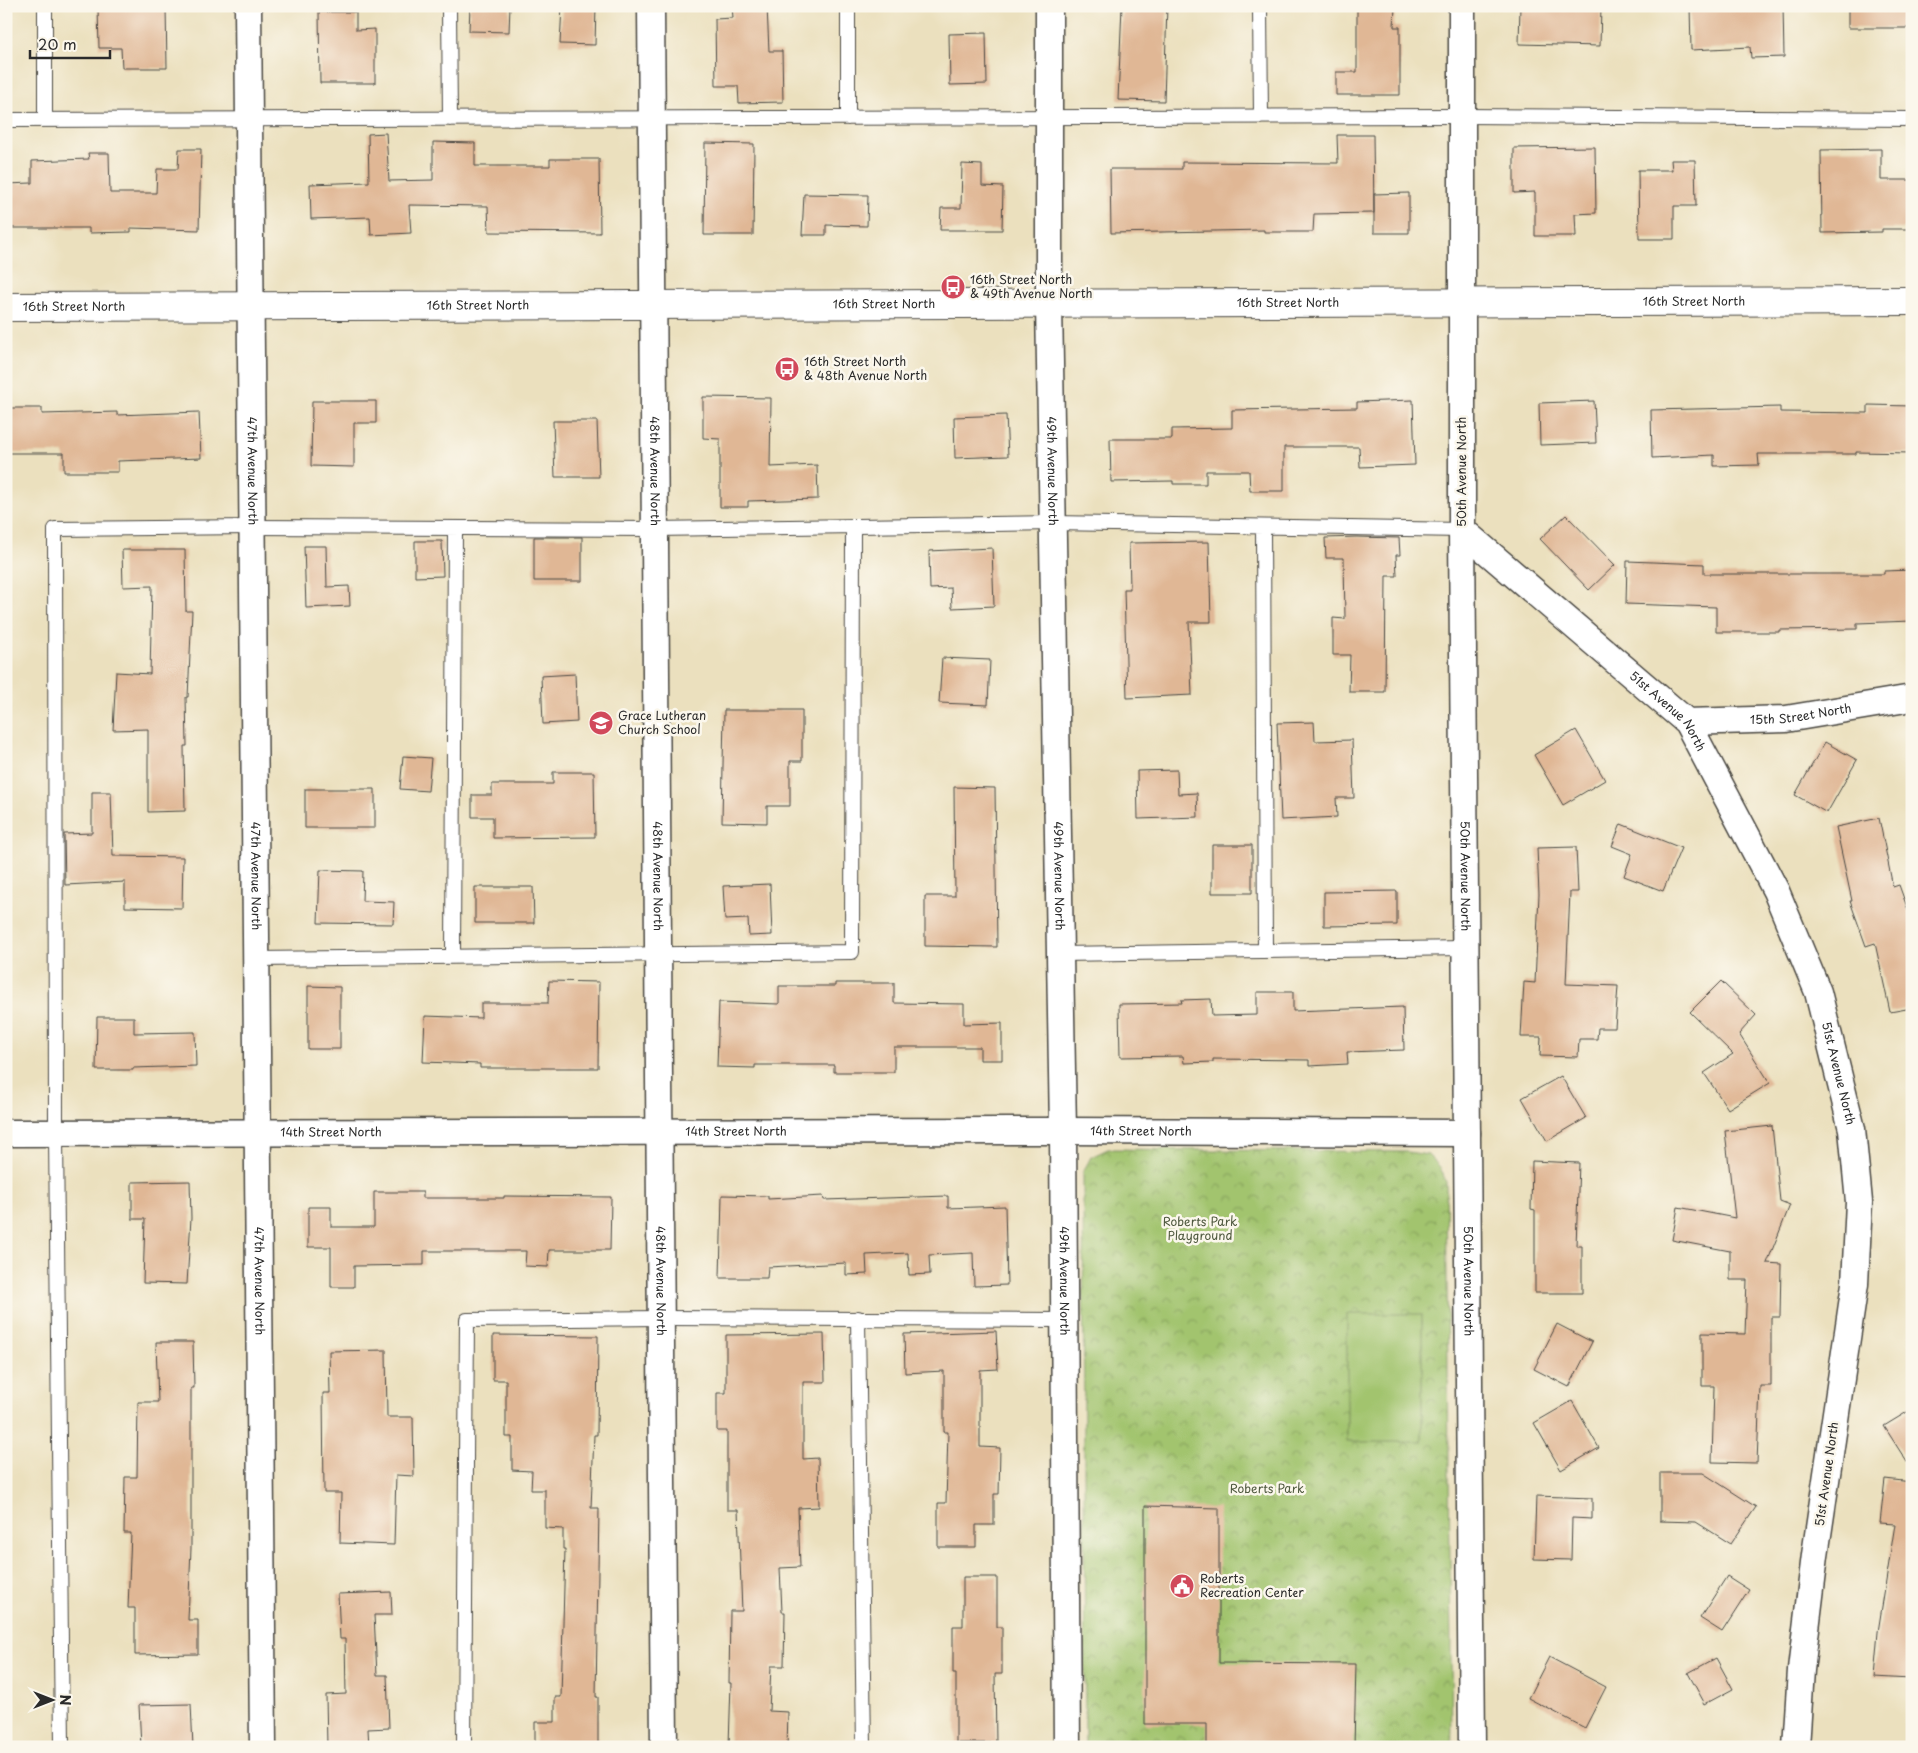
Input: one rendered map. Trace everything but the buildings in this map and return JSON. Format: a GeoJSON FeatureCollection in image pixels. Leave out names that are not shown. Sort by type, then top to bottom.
{"type":"FeatureCollection","features":[{"type":"Feature","properties":{"kind":"street","name":"47th Avenue North"},"geometry":{"type":"LineString","coordinates":[[248,6],[262,1747]]}},
{"type":"Feature","properties":{"kind":"street","name":"48th Avenue North"},"geometry":{"type":"LineString","coordinates":[[651,6],[664,1747]]}},
{"type":"Feature","properties":{"kind":"street","name":"49th Avenue North"},"geometry":{"type":"LineString","coordinates":[[1049,6],[1049,304],[1063,1131],[1067,1747]]}},
{"type":"Feature","properties":{"kind":"street","name":"50th Avenue North"},"geometry":{"type":"LineString","coordinates":[[1462,6],[1462,530],[1472,1747]]}},
{"type":"Feature","properties":{"kind":"street","name":"16th Street North"},"geometry":{"type":"LineString","coordinates":[[6,307],[1912,301]]}},
{"type":"Feature","properties":{"kind":"street","name":"51st Avenue North"},"geometry":{"type":"LineString","coordinates":[[1462,530],[1687,722],[1776,891],[1818,992],[1852,1129],[1859,1202],[1856,1284],[1815,1555],[1801,1670],[1796,1747]]}},
{"type":"Feature","properties":{"kind":"street","name":"15th Street North"},"geometry":{"type":"LineString","coordinates":[[1687,722],[1786,720],[1912,698]]}},
{"type":"Feature","properties":{"kind":"street","name":"14th Street North"},"geometry":{"type":"LineString","coordinates":[[6,1133],[658,1131],[1467,1133]]}},
{"type":"Feature","properties":{"kind":"lane"},"geometry":{"type":"LineString","coordinates":[[45,6],[45,120]]}},
{"type":"Feature","properties":{"kind":"lane"},"geometry":{"type":"LineString","coordinates":[[449,6],[450,119]]}},
{"type":"Feature","properties":{"kind":"lane"},"geometry":{"type":"LineString","coordinates":[[848,6],[848,118]]}},
{"type":"Feature","properties":{"kind":"lane"},"geometry":{"type":"LineString","coordinates":[[1260,6],[1262,117]]}},
{"type":"Feature","properties":{"kind":"lane"},"geometry":{"type":"LineString","coordinates":[[6,120],[1462,116],[1912,119]]}},
{"type":"Feature","properties":{"kind":"lane"},"geometry":{"type":"LineString","coordinates":[[62,1747],[56,1133],[55,529],[252,527],[654,529],[1053,523],[1462,530]]}},
{"type":"Feature","properties":{"kind":"lane"},"geometry":{"type":"LineString","coordinates":[[256,959],[852,952],[853,526]]}},
{"type":"Feature","properties":{"kind":"lane"},"geometry":{"type":"LineString","coordinates":[[1263,527],[1264,951]]}},
{"type":"Feature","properties":{"kind":"lane"},"geometry":{"type":"LineString","coordinates":[[453,956],[455,528]]}},
{"type":"Feature","properties":{"kind":"lane"},"geometry":{"type":"LineString","coordinates":[[1060,954],[1465,948]]}},
{"type":"Feature","properties":{"kind":"lane"},"geometry":{"type":"LineString","coordinates":[[858,1318],[864,1747]]}},
{"type":"Feature","properties":{"kind":"lane"},"geometry":{"type":"LineString","coordinates":[[464,1747],[467,1320],[858,1318],[1064,1320]]}},
{"type":"Feature","properties":{"kind":"green space","name":"Roberts Park"},"geometry":{"type":"Polygon","coordinates":[[[1108,1149],[1408,1152],[1428,1155],[1440,1167],[1446,1182],[1452,1747],[1085,1747],[1083,1172],[1091,1157],[1108,1149]]]}},
{"type":"Feature","properties":{"kind":"green space"},"geometry":{"type":"Polygon","coordinates":[[[1347,1314],[1422,1314],[1422,1442],[1347,1442],[1347,1314]]]}},
{"type":"Feature","properties":{"kind":"place","name":"16th Street North & 49th Avenue North"},"geometry":{"type":"Point","coordinates":[953,287]}},
{"type":"Feature","properties":{"kind":"place","name":"16th Street North & 48th Avenue North"},"geometry":{"type":"Point","coordinates":[787,369]}},
{"type":"Feature","properties":{"kind":"place","name":"Grace Lutheran Church School"},"geometry":{"type":"Point","coordinates":[601,723]}},
{"type":"Feature","properties":{"kind":"place","name":"Roberts Recreation Center"},"geometry":{"type":"Point","coordinates":[1182,1586]}},
{"type":"Feature","properties":{"kind":"park label","name":"Roberts Park Playground"},"geometry":{"type":"Point","coordinates":[1200,1229]}}]}
